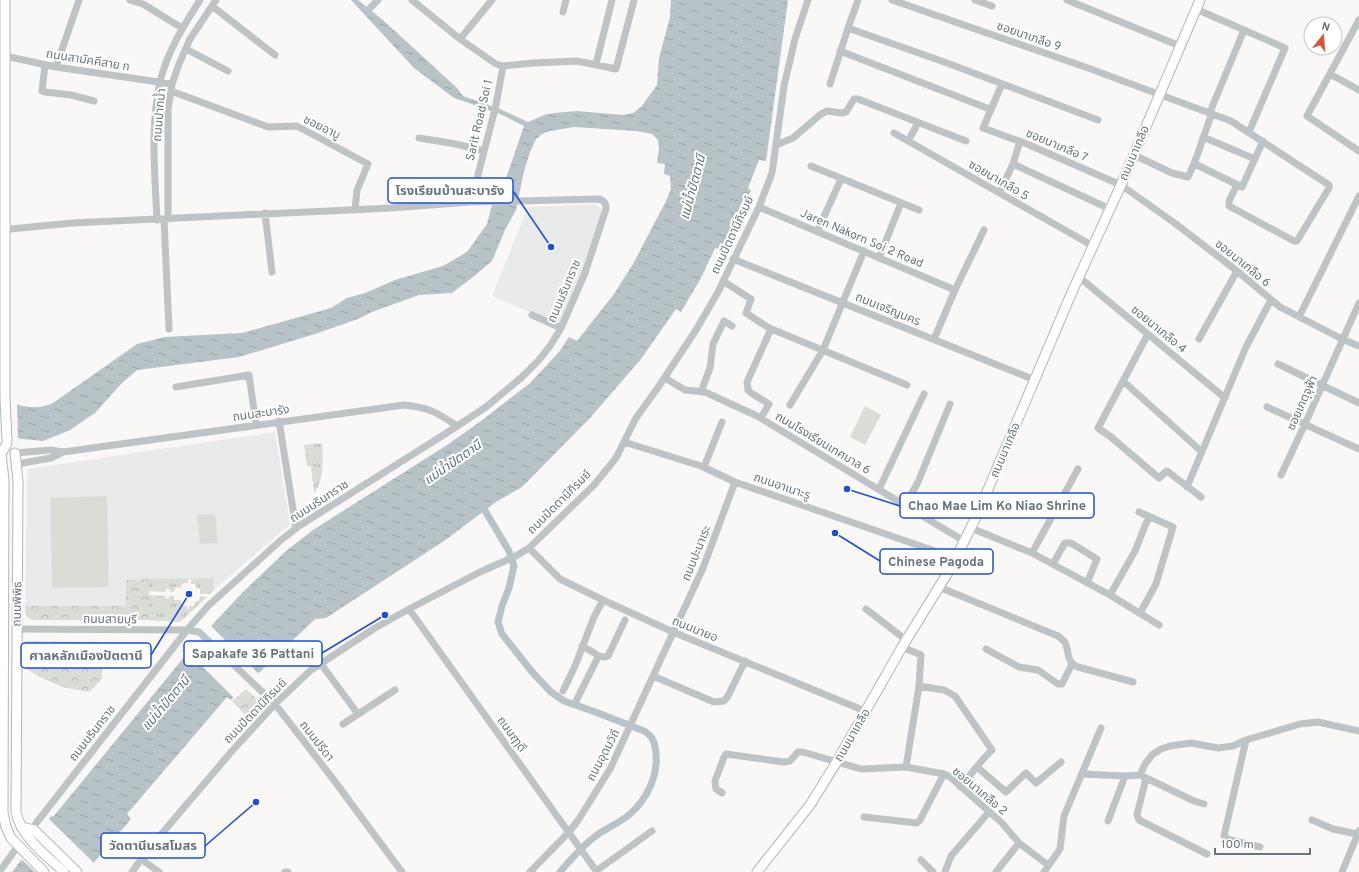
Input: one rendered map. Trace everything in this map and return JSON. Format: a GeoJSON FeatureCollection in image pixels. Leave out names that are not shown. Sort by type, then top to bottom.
{"type":"FeatureCollection","features":[{"type":"Feature","properties":{"kind":"main road"},"geometry":{"type":"LineString","coordinates":[[1,454],[7,442],[5,398],[2,155],[2,56],[6,22],[5,0]]}},
{"type":"Feature","properties":{"kind":"main road","name":"ถนนนาเกลือ"},"geometry":{"type":"LineString","coordinates":[[757,872],[810,805],[836,763],[904,643],[956,559],[971,528],[1092,246],[1121,185],[1200,0]]}},
{"type":"Feature","properties":{"kind":"main road"},"geometry":{"type":"LineString","coordinates":[[7,442],[15,453]]}},
{"type":"Feature","properties":{"kind":"main road"},"geometry":{"type":"LineString","coordinates":[[1,454],[15,453]]}},
{"type":"Feature","properties":{"kind":"main road","name":"ถนนพิพิธ"},"geometry":{"type":"LineString","coordinates":[[15,453],[18,481],[16,812],[18,822],[21,827],[32,833],[76,872]]}},
{"type":"Feature","properties":{"kind":"main road","name":"ถนนพิพิธ"},"geometry":{"type":"LineString","coordinates":[[1,454],[4,573],[4,714],[2,756],[3,813],[8,832],[20,848],[44,872]]}},
{"type":"Feature","properties":{"kind":"main road"},"geometry":{"type":"LineString","coordinates":[[1,466],[17,464]]}},
{"type":"Feature","properties":{"kind":"main road"},"geometry":{"type":"LineString","coordinates":[[4,573],[17,573]]}},
{"type":"Feature","properties":{"kind":"main road"},"geometry":{"type":"LineString","coordinates":[[4,622],[16,625]]}},
{"type":"Feature","properties":{"kind":"main road"},"geometry":{"type":"LineString","coordinates":[[4,671],[17,671]]}},
{"type":"Feature","properties":{"kind":"main road"},"geometry":{"type":"LineString","coordinates":[[4,714],[17,714]]}},
{"type":"Feature","properties":{"kind":"main road"},"geometry":{"type":"LineString","coordinates":[[2,756],[16,756]]}},
{"type":"Feature","properties":{"kind":"main road","name":"ถนนพิพิธ"},"geometry":{"type":"LineString","coordinates":[[32,833],[64,872]]}},
{"type":"Feature","properties":{"kind":"street"},"geometry":{"type":"LineString","coordinates":[[56,67],[79,0]]}},
{"type":"Feature","properties":{"kind":"street"},"geometry":{"type":"LineString","coordinates":[[130,0],[144,2],[182,28]]}},
{"type":"Feature","properties":{"kind":"street","name":"ถนนปากน้ำ"},"geometry":{"type":"LineString","coordinates":[[163,219],[154,128],[160,82],[168,59],[182,28],[200,0]]}},
{"type":"Feature","properties":{"kind":"street"},"geometry":{"type":"LineString","coordinates":[[370,8],[378,0]]}},
{"type":"Feature","properties":{"kind":"street"},"geometry":{"type":"LineString","coordinates":[[412,0],[460,39],[496,64],[503,66],[533,63],[577,62],[596,64],[616,69],[634,0]]}},
{"type":"Feature","properties":{"kind":"street"},"geometry":{"type":"LineString","coordinates":[[563,12],[566,0]]}},
{"type":"Feature","properties":{"kind":"street"},"geometry":{"type":"LineString","coordinates":[[596,64],[612,0]]}},
{"type":"Feature","properties":{"kind":"street","name":"ถนนปัตตานีภิรมย์"},"geometry":{"type":"LineString","coordinates":[[132,872],[141,859],[232,751],[275,704],[311,670],[375,628],[478,572],[516,556],[529,548],[594,484],[616,458],[636,418],[696,330],[723,281],[759,207],[772,172],[784,86],[795,39],[808,0]]}},
{"type":"Feature","properties":{"kind":"street"},"geometry":{"type":"LineString","coordinates":[[830,84],[858,0]]}},
{"type":"Feature","properties":{"kind":"street","name":"ซอยนาเกลือ 9"},"geometry":{"type":"LineString","coordinates":[[892,0],[1081,65],[1230,121],[1329,185],[1330,188],[1297,241],[1292,240],[1230,206],[1228,201],[1237,185]]}},
{"type":"Feature","properties":{"kind":"street"},"geometry":{"type":"LineString","coordinates":[[975,0],[992,6]]}},
{"type":"Feature","properties":{"kind":"street"},"geometry":{"type":"LineString","coordinates":[[1067,0],[1180,46]]}},
{"type":"Feature","properties":{"kind":"street"},"geometry":{"type":"LineString","coordinates":[[460,39],[490,1]]}},
{"type":"Feature","properties":{"kind":"street"},"geometry":{"type":"LineString","coordinates":[[214,3],[275,55]]}},
{"type":"Feature","properties":{"kind":"street","name":"ถนนปากน้ำ"},"geometry":{"type":"LineString","coordinates":[[163,219],[168,109],[172,87],[190,39],[214,3]]}},
{"type":"Feature","properties":{"kind":"street"},"geometry":{"type":"LineString","coordinates":[[1196,9],[1285,48],[1249,132]]}},
{"type":"Feature","properties":{"kind":"street"},"geometry":{"type":"LineString","coordinates":[[1359,20],[1307,116],[1359,152]]}},
{"type":"Feature","properties":{"kind":"street"},"geometry":{"type":"LineString","coordinates":[[848,28],[1098,120]]}},
{"type":"Feature","properties":{"kind":"street"},"geometry":{"type":"LineString","coordinates":[[1134,155],[1172,173],[1188,177],[1195,164],[1211,113],[1244,30]]}},
{"type":"Feature","properties":{"kind":"street"},"geometry":{"type":"LineString","coordinates":[[186,49],[228,71]]}},
{"type":"Feature","properties":{"kind":"street"},"geometry":{"type":"LineString","coordinates":[[840,51],[987,108]]}},
{"type":"Feature","properties":{"kind":"street","name":"ถนนสามัคคีสาย ก"},"geometry":{"type":"LineString","coordinates":[[2,56],[56,67],[160,82],[172,87]]}},
{"type":"Feature","properties":{"kind":"street"},"geometry":{"type":"LineString","coordinates":[[45,64],[42,91],[71,95],[94,101]]}},
{"type":"Feature","properties":{"kind":"street","name":"Sarit Road Soi 1"},"geometry":{"type":"LineString","coordinates":[[471,202],[496,105],[503,66]]}},
{"type":"Feature","properties":{"kind":"street"},"geometry":{"type":"LineString","coordinates":[[1330,74],[1359,90]]}},
{"type":"Feature","properties":{"kind":"street","name":"ซอยนาเกลือ 7"},"geometry":{"type":"LineString","coordinates":[[1002,84],[983,128],[1020,141],[1121,185]]}},
{"type":"Feature","properties":{"kind":"street","name":"ซอยอาบู"},"geometry":{"type":"LineString","coordinates":[[172,87],[268,127],[297,126],[368,164],[357,190],[355,210]]}},
{"type":"Feature","properties":{"kind":"street"},"geometry":{"type":"LineString","coordinates":[[776,145],[793,138],[821,114],[827,111],[842,113],[846,112],[854,99],[966,141]]}},
{"type":"Feature","properties":{"kind":"street"},"geometry":{"type":"LineString","coordinates":[[908,141],[918,123]]}},
{"type":"Feature","properties":{"kind":"street","name":"ซอยนาเกลือ 5"},"geometry":{"type":"LineString","coordinates":[[894,133],[1092,246]]}},
{"type":"Feature","properties":{"kind":"street"},"geometry":{"type":"LineString","coordinates":[[1203,137],[1255,159]]}},
{"type":"Feature","properties":{"kind":"street"},"geometry":{"type":"LineString","coordinates":[[419,138],[456,144],[484,151]]}},
{"type":"Feature","properties":{"kind":"street"},"geometry":{"type":"LineString","coordinates":[[999,193],[1013,164],[1020,141]]}},
{"type":"Feature","properties":{"kind":"street"},"geometry":{"type":"LineString","coordinates":[[1195,164],[1242,187],[1263,141]]}},
{"type":"Feature","properties":{"kind":"street"},"geometry":{"type":"LineString","coordinates":[[1013,164],[1110,209]]}},
{"type":"Feature","properties":{"kind":"street"},"geometry":{"type":"LineString","coordinates":[[811,166],[919,210]]}},
{"type":"Feature","properties":{"kind":"street"},"geometry":{"type":"LineString","coordinates":[[817,232],[841,179]]}},
{"type":"Feature","properties":{"kind":"street","name":"ซอยนาเกลือ 6"},"geometry":{"type":"LineString","coordinates":[[1121,185],[1176,224],[1237,271],[1280,308],[1359,346]]}},
{"type":"Feature","properties":{"kind":"street"},"geometry":{"type":"LineString","coordinates":[[1299,317],[1359,196]]}},
{"type":"Feature","properties":{"kind":"street","name":"ถนนนรินทราช"},"geometry":{"type":"LineString","coordinates":[[32,833],[41,815],[187,630],[208,606],[280,540],[296,528],[486,407],[522,377],[550,346],[561,328],[585,273],[606,209],[604,201],[598,199],[490,203],[471,202]]}},
{"type":"Feature","properties":{"kind":"street"},"geometry":{"type":"LineString","coordinates":[[3,229],[72,223],[355,210],[471,202]]}},
{"type":"Feature","properties":{"kind":"street"},"geometry":{"type":"LineString","coordinates":[[879,258],[901,203]]}},
{"type":"Feature","properties":{"kind":"street","name":"Jaren Nakorn Soi 2 Road"},"geometry":{"type":"LineString","coordinates":[[759,207],[955,290]]}},
{"type":"Feature","properties":{"kind":"street"},"geometry":{"type":"LineString","coordinates":[[265,213],[272,272]]}},
{"type":"Feature","properties":{"kind":"street"},"geometry":{"type":"LineString","coordinates":[[163,219],[170,329]]}},
{"type":"Feature","properties":{"kind":"street"},"geometry":{"type":"LineString","coordinates":[[934,339],[955,290],[984,230]]}},
{"type":"Feature","properties":{"kind":"street"},"geometry":{"type":"LineString","coordinates":[[790,405],[822,350],[864,251]]}},
{"type":"Feature","properties":{"kind":"street","name":"ถนนเจริญนคร"},"geometry":{"type":"LineString","coordinates":[[733,259],[1035,380]]}},
{"type":"Feature","properties":{"kind":"street"},"geometry":{"type":"LineString","coordinates":[[1199,339],[1237,271]]}},
{"type":"Feature","properties":{"kind":"street","name":"ซอยนาเกลือ 4"},"geometry":{"type":"LineString","coordinates":[[1079,277],[1225,398]]}},
{"type":"Feature","properties":{"kind":"street"},"geometry":{"type":"LineString","coordinates":[[723,281],[751,299],[746,313],[771,329],[907,385]]}},
{"type":"Feature","properties":{"kind":"street"},"geometry":{"type":"LineString","coordinates":[[1187,487],[1246,347],[1271,300]]}},
{"type":"Feature","properties":{"kind":"street","name":"ซอยเกตุจุฟ้า"},"geometry":{"type":"LineString","coordinates":[[1281,475],[1359,303]]}},
{"type":"Feature","properties":{"kind":"street"},"geometry":{"type":"LineString","coordinates":[[532,315],[561,328]]}},
{"type":"Feature","properties":{"kind":"street"},"geometry":{"type":"LineString","coordinates":[[701,392],[710,368],[713,344],[721,324],[724,321],[732,326]]}},
{"type":"Feature","properties":{"kind":"street"},"geometry":{"type":"LineString","coordinates":[[761,418],[769,404],[748,390],[747,382],[771,329]]}},
{"type":"Feature","properties":{"kind":"street"},"geometry":{"type":"LineString","coordinates":[[1148,334],[1098,428],[1111,437],[1159,478],[1167,471],[1201,497]]}},
{"type":"Feature","properties":{"kind":"street"},"geometry":{"type":"LineString","coordinates":[[1278,364],[1359,403]]}},
{"type":"Feature","properties":{"kind":"street"},"geometry":{"type":"LineString","coordinates":[[176,387],[249,376],[256,424]]}},
{"type":"Feature","properties":{"kind":"street","name":"ถนนโรงเรียนเทศบาล 6"},"geometry":{"type":"LineString","coordinates":[[664,378],[685,390],[705,392],[761,418],[906,504],[964,541]]}},
{"type":"Feature","properties":{"kind":"street"},"geometry":{"type":"LineString","coordinates":[[1123,381],[1202,452]]}},
{"type":"Feature","properties":{"kind":"street"},"geometry":{"type":"LineString","coordinates":[[879,489],[924,394]]}},
{"type":"Feature","properties":{"kind":"street"},"geometry":{"type":"LineString","coordinates":[[906,504],[918,482],[950,404]]}},
{"type":"Feature","properties":{"kind":"street","name":"ถนนสะบารัง"},"geometry":{"type":"LineString","coordinates":[[63,452],[256,424],[404,405],[416,406],[439,413],[457,426]]}},
{"type":"Feature","properties":{"kind":"street"},"geometry":{"type":"LineString","coordinates":[[1267,407],[1359,449]]}},
{"type":"Feature","properties":{"kind":"street"},"geometry":{"type":"LineString","coordinates":[[279,421],[296,528]]}},
{"type":"Feature","properties":{"kind":"street"},"geometry":{"type":"LineString","coordinates":[[704,468],[722,422]]}},
{"type":"Feature","properties":{"kind":"street","name":"ถนนอาเนาะรู"},"geometry":{"type":"LineString","coordinates":[[624,442],[704,468],[736,482],[934,550],[956,559]]}},
{"type":"Feature","properties":{"kind":"street"},"geometry":{"type":"LineString","coordinates":[[15,453],[51,450],[63,452]]}},
{"type":"Feature","properties":{"kind":"street"},"geometry":{"type":"LineString","coordinates":[[17,464],[51,458],[63,452]]}},
{"type":"Feature","properties":{"kind":"street"},"geometry":{"type":"LineString","coordinates":[[1032,553],[1078,469]]}},
{"type":"Feature","properties":{"kind":"street","name":"ถนนปะนาเระ"},"geometry":{"type":"LineString","coordinates":[[673,632],[703,568],[736,482]]}},
{"type":"Feature","properties":{"kind":"street"},"geometry":{"type":"LineString","coordinates":[[1139,512],[1173,526],[1156,584],[1140,613]]}},
{"type":"Feature","properties":{"kind":"street"},"geometry":{"type":"LineString","coordinates":[[1110,595],[1134,551],[1149,516]]}},
{"type":"Feature","properties":{"kind":"street"},"geometry":{"type":"LineString","coordinates":[[971,528],[1032,553],[1110,595],[1159,624]]}},
{"type":"Feature","properties":{"kind":"street"},"geometry":{"type":"LineString","coordinates":[[1052,564],[1065,543],[1071,543],[1097,559],[1087,583]]}},
{"type":"Feature","properties":{"kind":"street","name":"ถนนมายอ"},"geometry":{"type":"LineString","coordinates":[[529,548],[560,579],[603,600],[673,632],[865,711]]}},
{"type":"Feature","properties":{"kind":"street"},"geometry":{"type":"LineString","coordinates":[[939,587],[1058,636],[1064,641],[1068,657],[1072,664],[1078,667],[1134,682]]}},
{"type":"Feature","properties":{"kind":"street"},"geometry":{"type":"LineString","coordinates":[[563,691],[576,666],[594,616],[603,600]]}},
{"type":"Feature","properties":{"kind":"street","name":"ถนนฤๅดี"},"geometry":{"type":"LineString","coordinates":[[409,609],[596,871]]}},
{"type":"Feature","properties":{"kind":"street"},"geometry":{"type":"LineString","coordinates":[[866,609],[904,643],[921,655],[919,686],[906,767]]}},
{"type":"Feature","properties":{"kind":"street"},"geometry":{"type":"LineString","coordinates":[[582,646],[598,656],[608,656],[625,620]]}},
{"type":"Feature","properties":{"kind":"street","name":"ถนนสายบุรี"},"geometry":{"type":"LineString","coordinates":[[16,625],[187,630],[200,632],[203,634]]}},
{"type":"Feature","properties":{"kind":"street","name":"ถนนอุดมวิถี"},"geometry":{"type":"LineString","coordinates":[[530,872],[580,819],[610,769],[673,632]]}},
{"type":"Feature","properties":{"kind":"street","name":"ถนนปรีดา"},"geometry":{"type":"LineString","coordinates":[[203,634],[275,704],[402,872]]}},
{"type":"Feature","properties":{"kind":"street"},"geometry":{"type":"LineString","coordinates":[[986,648],[1019,667],[1038,670],[1058,684],[1062,684],[1072,664]]}},
{"type":"Feature","properties":{"kind":"street"},"geometry":{"type":"LineString","coordinates":[[576,701],[598,656]]}},
{"type":"Feature","properties":{"kind":"street"},"geometry":{"type":"LineString","coordinates":[[653,676],[714,702],[724,701],[728,696],[745,661]]}},
{"type":"Feature","properties":{"kind":"street"},"geometry":{"type":"LineString","coordinates":[[321,664],[358,714]]}},
{"type":"Feature","properties":{"kind":"street"},"geometry":{"type":"LineString","coordinates":[[919,686],[944,690],[955,696],[992,750],[983,758],[960,787]]}},
{"type":"Feature","properties":{"kind":"street"},"geometry":{"type":"LineString","coordinates":[[343,724],[395,690]]}},
{"type":"Feature","properties":{"kind":"street"},"geometry":{"type":"LineString","coordinates":[[1207,854],[1137,818],[1145,764],[1153,754],[1170,746],[1191,743],[1218,748],[1233,746],[1246,740],[1300,724],[1318,722],[1359,732]]}},
{"type":"Feature","properties":{"kind":"street"},"geometry":{"type":"LineString","coordinates":[[1046,869],[1060,849],[1064,816],[1102,728]]}},
{"type":"Feature","properties":{"kind":"street"},"geometry":{"type":"LineString","coordinates":[[1246,740],[1224,836],[1230,840],[1260,847]]}},
{"type":"Feature","properties":{"kind":"street","name":"ซอยนาเกลือ 2"},"geometry":{"type":"LineString","coordinates":[[722,793],[716,789],[715,781],[726,754],[784,762],[790,761],[798,752],[803,752],[836,763],[861,769],[906,767],[944,774],[950,777],[1002,823],[1019,843],[1046,869]]}},
{"type":"Feature","properties":{"kind":"street"},"geometry":{"type":"LineString","coordinates":[[977,767],[1006,792],[1026,773],[1036,783],[1061,762]]}},
{"type":"Feature","properties":{"kind":"street"},"geometry":{"type":"LineString","coordinates":[[864,817],[917,823],[944,774]]}},
{"type":"Feature","properties":{"kind":"street"},"geometry":{"type":"LineString","coordinates":[[1082,774],[1143,777],[1204,804]]}},
{"type":"Feature","properties":{"kind":"street"},"geometry":{"type":"LineString","coordinates":[[1108,821],[1125,776]]}},
{"type":"Feature","properties":{"kind":"street"},"geometry":{"type":"LineString","coordinates":[[945,872],[951,856],[989,812]]}},
{"type":"Feature","properties":{"kind":"street"},"geometry":{"type":"LineString","coordinates":[[1312,820],[1333,829],[1358,832],[1342,872]]}},
{"type":"Feature","properties":{"kind":"street"},"geometry":{"type":"LineString","coordinates":[[596,871],[652,831]]}},
{"type":"Feature","properties":{"kind":"street"},"geometry":{"type":"LineString","coordinates":[[996,872],[1019,843]]}},
{"type":"Feature","properties":{"kind":"street"},"geometry":{"type":"LineString","coordinates":[[0,871],[20,848]]}},
{"type":"Feature","properties":{"kind":"street"},"geometry":{"type":"LineString","coordinates":[[141,859],[159,872]]}},
{"type":"Feature","properties":{"kind":"street"},"geometry":{"type":"LineString","coordinates":[[921,860],[933,872]]}},
{"type":"Feature","properties":{"kind":"shaded area"},"geometry":{"type":"Polygon","coordinates":[[[596,204],[603,212],[578,283],[559,325],[492,296],[528,207],[596,204]]]}},
{"type":"Feature","properties":{"kind":"shaded area"},"geometry":{"type":"Polygon","coordinates":[[[275,432],[290,524],[214,590],[214,578],[127,580],[127,606],[25,606],[28,469],[275,432]]]}},
{"type":"Feature","properties":{"kind":"green space"},"geometry":{"type":"Polygon","coordinates":[[[865,406],[881,415],[865,445],[850,437],[865,406]]]}},
{"type":"Feature","properties":{"kind":"green space"},"geometry":{"type":"Polygon","coordinates":[[[322,443],[323,462],[320,483],[314,493],[311,466],[307,466],[304,445],[322,443]]]}},
{"type":"Feature","properties":{"kind":"green space"},"geometry":{"type":"Polygon","coordinates":[[[107,496],[109,587],[52,588],[50,498],[107,496]]]}},
{"type":"Feature","properties":{"kind":"green space"},"geometry":{"type":"Polygon","coordinates":[[[215,514],[218,543],[200,544],[197,515],[215,514]]]}},
{"type":"Feature","properties":{"kind":"green space"},"geometry":{"type":"Polygon","coordinates":[[[214,578],[214,590],[210,594],[200,594],[200,589],[197,589],[195,584],[191,584],[191,579],[188,580],[188,583],[183,583],[181,588],[175,587],[174,592],[171,592],[167,588],[165,592],[149,591],[149,579],[214,578]]]}},
{"type":"Feature","properties":{"kind":"green space"},"geometry":{"type":"Polygon","coordinates":[[[149,579],[149,620],[32,620],[25,612],[25,606],[126,606],[126,580],[149,579]]]}},
{"type":"Feature","properties":{"kind":"green space"},"geometry":{"type":"Polygon","coordinates":[[[149,595],[165,596],[168,599],[170,596],[174,596],[174,600],[181,600],[182,606],[187,606],[187,609],[189,609],[189,606],[194,606],[196,601],[199,601],[200,596],[207,597],[180,622],[149,620],[149,595]]]}},
{"type":"Feature","properties":{"kind":"green space"},"geometry":{"type":"Polygon","coordinates":[[[25,641],[103,642],[102,679],[89,692],[62,687],[40,677],[25,668],[25,641]]]}},
{"type":"Feature","properties":{"kind":"green space"},"geometry":{"type":"Polygon","coordinates":[[[246,689],[261,703],[259,710],[250,720],[232,701],[246,689]]]}},
{"type":"Feature","properties":{"kind":"water","name":"แม่น้ำปัตตานี"},"geometry":{"type":"Polygon","coordinates":[[[351,0],[358,0],[384,21],[457,88],[463,96],[500,109],[528,122],[544,115],[577,111],[623,115],[633,113],[641,107],[657,85],[659,58],[670,17],[671,0],[788,0],[766,161],[759,160],[748,188],[751,191],[747,197],[744,197],[723,250],[715,248],[701,278],[681,312],[676,309],[641,359],[591,417],[522,487],[496,502],[444,541],[326,618],[315,619],[231,700],[227,697],[127,814],[131,819],[86,872],[12,872],[51,821],[49,819],[51,816],[53,817],[199,639],[243,592],[286,551],[313,530],[447,445],[481,421],[530,383],[559,352],[569,337],[577,341],[614,294],[633,264],[671,189],[670,176],[664,174],[665,164],[657,163],[659,149],[658,140],[652,134],[637,131],[574,127],[550,131],[542,134],[536,139],[530,152],[524,171],[516,210],[505,230],[492,261],[452,293],[419,295],[315,334],[239,357],[137,370],[122,383],[95,413],[70,430],[43,441],[22,439],[0,433],[0,399],[26,407],[46,406],[53,403],[137,344],[165,337],[242,333],[331,308],[347,298],[365,293],[395,280],[443,266],[467,252],[487,224],[495,193],[503,187],[524,126],[498,113],[454,98],[414,68],[351,0]]]}},
{"type":"Feature","properties":{"kind":"pier"},"geometry":{"type":"Polygon","coordinates":[[[0,397],[17,402],[18,440],[0,435],[0,397]]]}},
{"type":"Feature","properties":{"kind":"pier"},"geometry":{"type":"Polygon","coordinates":[[[210,625],[260,675],[235,699],[187,651],[210,625]]]}},
{"type":"Feature","properties":{"kind":"pier"},"geometry":{"type":"Polygon","coordinates":[[[48,818],[95,864],[89,872],[35,872],[20,858],[49,821],[48,818]]]}},
{"type":"Feature","properties":{"kind":"waterway"},"geometry":{"type":"LineString","coordinates":[[481,504],[509,551],[514,566],[509,588],[498,622],[502,634],[533,673],[551,692],[564,701],[644,731],[653,740],[655,746],[655,771],[650,787],[642,801],[626,817],[587,843],[560,872]]}},
{"type":"Feature","properties":{"kind":"place","name":"โรงเรียนบ้านสะบารัง"},"geometry":{"type":"Point","coordinates":[551,247]}},
{"type":"Feature","properties":{"kind":"place","name":"Chao Mae Lim Ko Niao Shrine"},"geometry":{"type":"Point","coordinates":[847,489]}},
{"type":"Feature","properties":{"kind":"place","name":"Chinese Pagoda"},"geometry":{"type":"Point","coordinates":[835,533]}},
{"type":"Feature","properties":{"kind":"place","name":"ศาลหลักเมืองปัตตานี"},"geometry":{"type":"Point","coordinates":[189,594]}},
{"type":"Feature","properties":{"kind":"place","name":"Sapakafe 36 Pattani"},"geometry":{"type":"Point","coordinates":[385,615]}},
{"type":"Feature","properties":{"kind":"place","name":"วัดตานีนรสโมสร"},"geometry":{"type":"Point","coordinates":[256,802]}}]}
